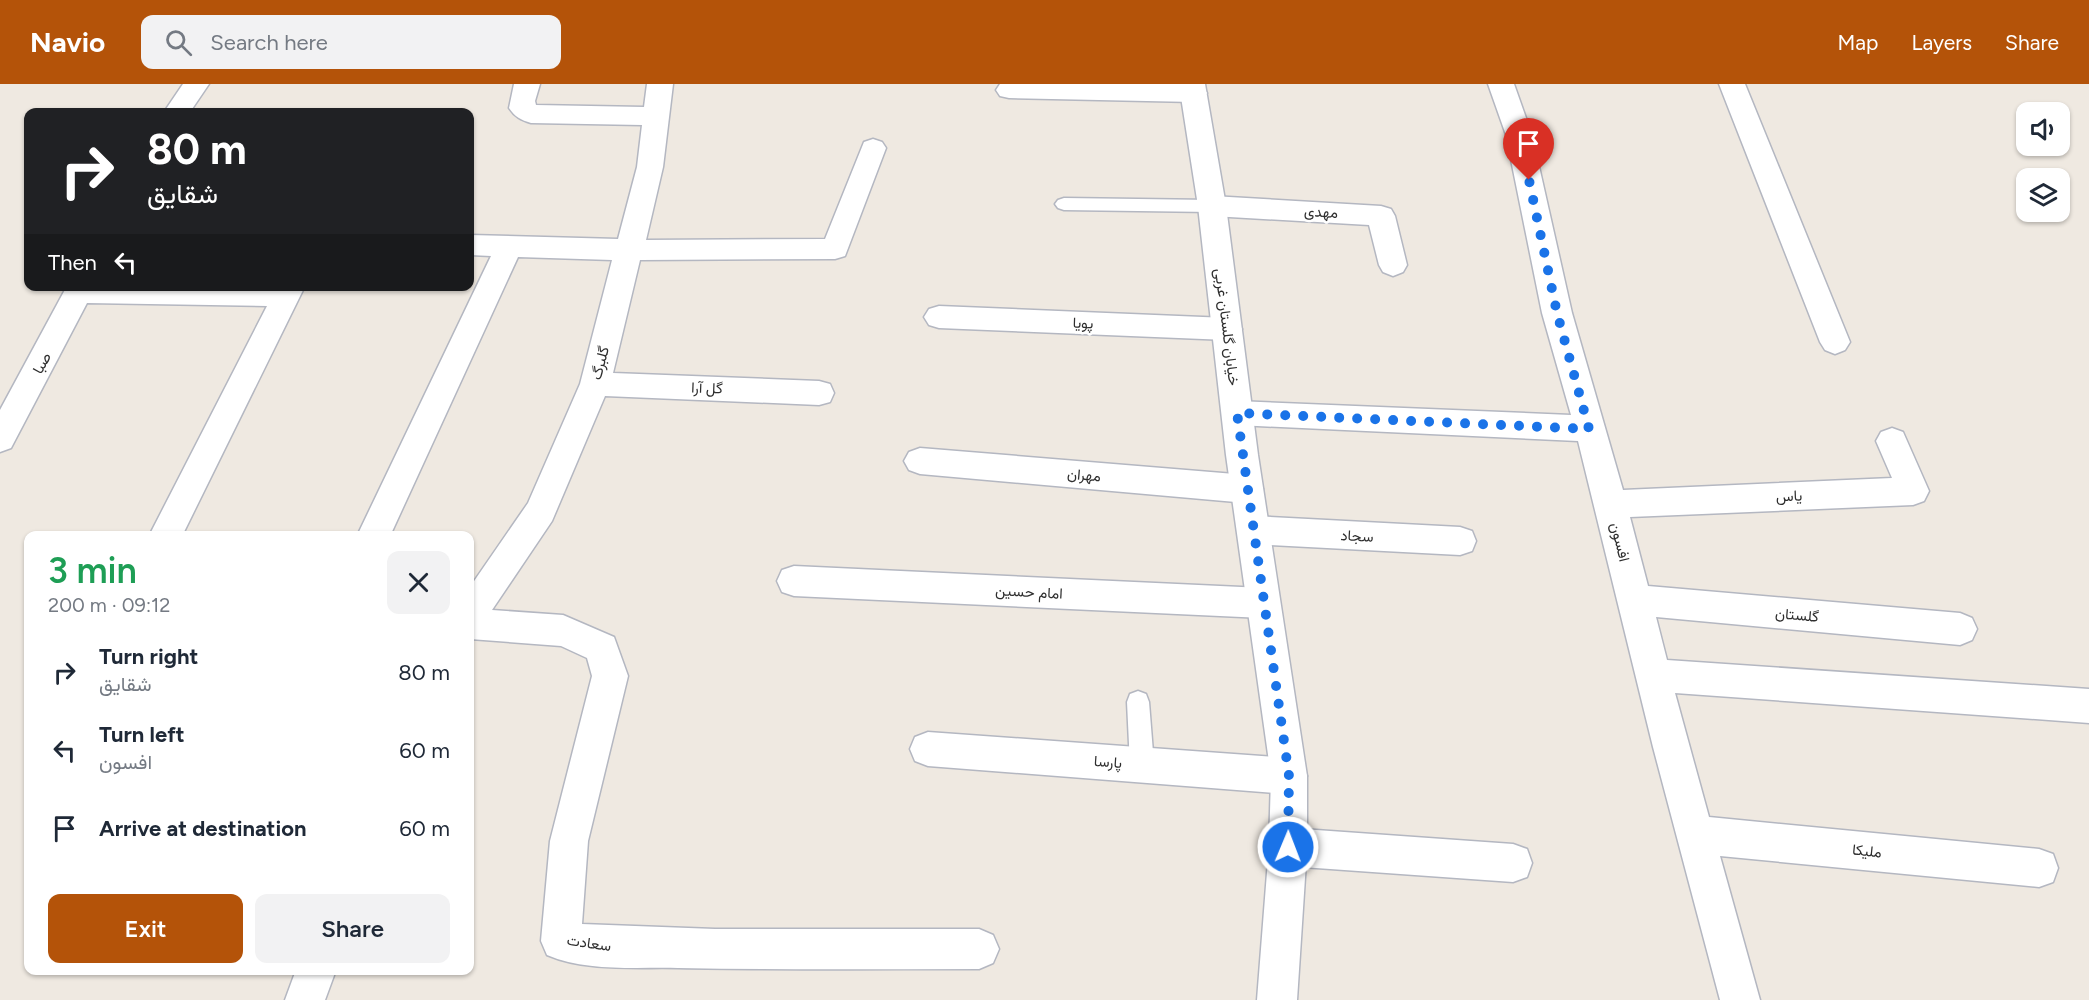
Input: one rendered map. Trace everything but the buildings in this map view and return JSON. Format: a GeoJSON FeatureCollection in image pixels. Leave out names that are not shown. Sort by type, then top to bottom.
{"type":"FeatureCollection","features":[{"type":"Feature","properties":{"kind":"street"},"geometry":{"type":"LineString","coordinates":[[180,108],[196,84]]}},
{"type":"Feature","properties":{"kind":"street"},"geometry":{"type":"LineString","coordinates":[[527,84],[522,108],[531,114],[656,116]]}},
{"type":"Feature","properties":{"kind":"street","name":"گلبرگ"},"geometry":{"type":"LineString","coordinates":[[474,609],[541,511],[595,384],[631,250],[650,168],[660,84]]}},
{"type":"Feature","properties":{"kind":"street","name":"افسون"},"geometry":{"type":"LineString","coordinates":[[1501,84],[1519,135],[1557,313],[1611,504],[1653,675],[1740,1000]]}},
{"type":"Feature","properties":{"kind":"street"},"geometry":{"type":"LineString","coordinates":[[1732,84],[1835,342]]}},
{"type":"Feature","properties":{"kind":"street"},"geometry":{"type":"LineString","coordinates":[[1008,90],[1193,88]]}},
{"type":"Feature","properties":{"kind":"street","name":"خیابان گلستان غربی"},"geometry":{"type":"LineString","coordinates":[[1193,88],[1212,206],[1247,489],[1289,776],[1288,847],[1277,1000]]}},
{"type":"Feature","properties":{"kind":"street"},"geometry":{"type":"LineString","coordinates":[[474,245],[631,250],[835,249],[873,148]]}},
{"type":"Feature","properties":{"kind":"street","name":"مهدی"},"geometry":{"type":"LineString","coordinates":[[1212,206],[1381,216],[1393,265]]}},
{"type":"Feature","properties":{"kind":"street"},"geometry":{"type":"LineString","coordinates":[[375,531],[509,247]]}},
{"type":"Feature","properties":{"kind":"street","name":"صبا"},"geometry":{"type":"LineString","coordinates":[[0,439],[80,291]]}},
{"type":"Feature","properties":{"kind":"street"},"geometry":{"type":"LineString","coordinates":[[168,531],[288,291]]}},
{"type":"Feature","properties":{"kind":"street","name":"پویا"},"geometry":{"type":"LineString","coordinates":[[939,317],[1227,329]]}},
{"type":"Feature","properties":{"kind":"street","name":"گل آرا"},"geometry":{"type":"LineString","coordinates":[[595,384],[819,393]]}},
{"type":"Feature","properties":{"kind":"street"},"geometry":{"type":"LineString","coordinates":[[1237,413],[1589,429]]}},
{"type":"Feature","properties":{"kind":"street","name":"یاس"},"geometry":{"type":"LineString","coordinates":[[1611,504],[1913,491],[1892,441]]}},
{"type":"Feature","properties":{"kind":"street","name":"مهران"},"geometry":{"type":"LineString","coordinates":[[920,461],[1247,489]]}},
{"type":"Feature","properties":{"kind":"street","name":"سجاد"},"geometry":{"type":"LineString","coordinates":[[1253,530],[1460,541]]}},
{"type":"Feature","properties":{"kind":"street","name":"امام حسین"},"geometry":{"type":"LineString","coordinates":[[794,581],[1263,603]]}},
{"type":"Feature","properties":{"kind":"street","name":"گلستان"},"geometry":{"type":"LineString","coordinates":[[1635,600],[1960,629]]}},
{"type":"Feature","properties":{"kind":"street","name":"سعادت"},"geometry":{"type":"LineString","coordinates":[[474,624],[563,631],[602,648],[610,676],[568,841],[561,940],[593,946],[660,948],[979,949]]}},
{"type":"Feature","properties":{"kind":"street"},"geometry":{"type":"LineString","coordinates":[[1653,675],[2089,706]]}},
{"type":"Feature","properties":{"kind":"street","name":"پارسا"},"geometry":{"type":"LineString","coordinates":[[928,749],[1289,776]]}},
{"type":"Feature","properties":{"kind":"street","name":"ملیکا"},"geometry":{"type":"LineString","coordinates":[[1695,835],[2039,868]]}},
{"type":"Feature","properties":{"kind":"street"},"geometry":{"type":"LineString","coordinates":[[1288,847],[1513,863]]}},
{"type":"Feature","properties":{"kind":"street"},"geometry":{"type":"LineString","coordinates":[[305,1000],[314,975]]}},
{"type":"Feature","properties":{"kind":"lane"},"geometry":{"type":"LineString","coordinates":[[1064,204],[1212,206]]}},
{"type":"Feature","properties":{"kind":"lane"},"geometry":{"type":"LineString","coordinates":[[1138,702],[1142,765]]}},
{"type":"Feature","properties":{"kind":"route"},"geometry":{"type":"LineString","coordinates":[[1288,847],[1289,776],[1237,413],[1589,429],[1557,313],[1529,180]]}}]}
